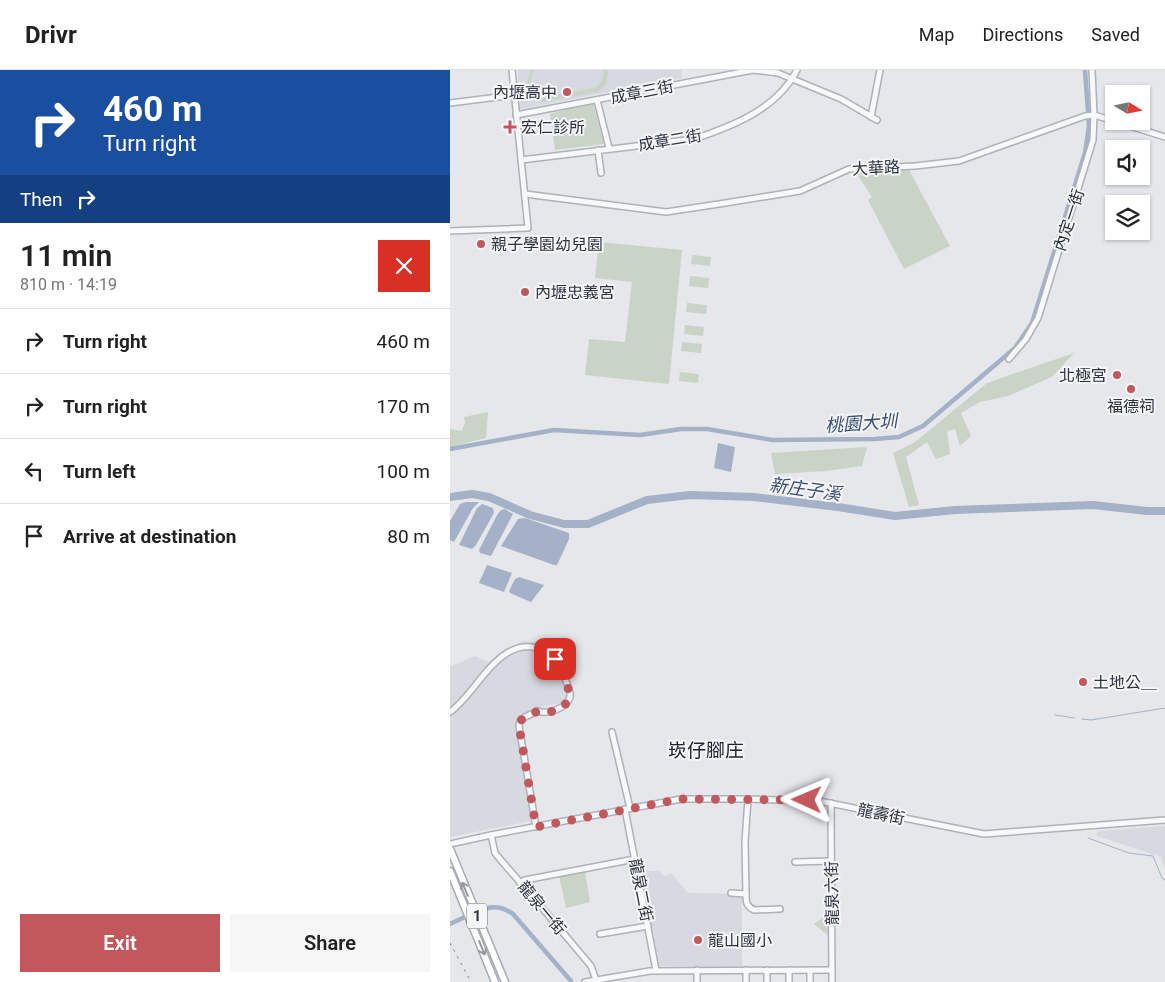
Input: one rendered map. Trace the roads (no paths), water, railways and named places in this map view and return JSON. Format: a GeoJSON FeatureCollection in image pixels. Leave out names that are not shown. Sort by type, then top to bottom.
{"type":"FeatureCollection","features":[{"type":"Feature","properties":{"kind":"main road","name":"1"},"geometry":{"type":"LineString","coordinates":[[450,849],[505,982]]}},
{"type":"Feature","properties":{"kind":"main road","name":"1"},"geometry":{"type":"LineString","coordinates":[[450,871],[495,982]]}},
{"type":"Feature","properties":{"kind":"street"},"geometry":{"type":"LineString","coordinates":[[450,231],[528,228],[512,70]]}},
{"type":"Feature","properties":{"kind":"street","name":"成章三街"},"geometry":{"type":"LineString","coordinates":[[516,115],[753,70],[778,73],[792,78],[841,99],[874,118],[880,70]]}},
{"type":"Feature","properties":{"kind":"street","name":"成章二街"},"geometry":{"type":"LineString","coordinates":[[521,160],[694,139],[729,127],[759,111],[789,84],[797,70]]}},
{"type":"Feature","properties":{"kind":"street","name":"內定一街"},"geometry":{"type":"LineString","coordinates":[[1009,360],[1026,339],[1038,318],[1089,158],[1093,140],[1094,115],[1092,70]]}},
{"type":"Feature","properties":{"kind":"street"},"geometry":{"type":"LineString","coordinates":[[450,103],[514,95]]}},
{"type":"Feature","properties":{"kind":"street"},"geometry":{"type":"LineString","coordinates":[[597,100],[609,148]]}},
{"type":"Feature","properties":{"kind":"street"},"geometry":{"type":"LineString","coordinates":[[1094,115],[1105,118]]}},
{"type":"Feature","properties":{"kind":"street","name":"大華路"},"geometry":{"type":"LineString","coordinates":[[525,194],[666,212],[800,191],[849,168],[914,166],[959,162],[1085,116],[1094,115]]}},
{"type":"Feature","properties":{"kind":"street"},"geometry":{"type":"LineString","coordinates":[[1143,130],[1165,137]]}},
{"type":"Feature","properties":{"kind":"street"},"geometry":{"type":"LineString","coordinates":[[598,150],[601,173]]}},
{"type":"Feature","properties":{"kind":"street"},"geometry":{"type":"LineString","coordinates":[[450,712],[457,707],[480,679],[506,654],[526,646],[540,648],[552,654],[570,692],[568,701],[558,710],[542,713],[538,711],[525,717],[520,721],[519,726],[536,827]]}},
{"type":"Feature","properties":{"kind":"street","name":"龍泉二街"},"geometry":{"type":"LineString","coordinates":[[612,732],[628,809],[635,859],[656,970]]}},
{"type":"Feature","properties":{"kind":"street","name":"龍壽街"},"geometry":{"type":"LineString","coordinates":[[450,844],[681,799],[807,800],[831,803],[975,833],[1018,832],[1165,820]]}},
{"type":"Feature","properties":{"kind":"street"},"geometry":{"type":"LineString","coordinates":[[748,799],[745,842],[746,904],[754,910],[780,909]]}},
{"type":"Feature","properties":{"kind":"street","name":"龍泉六街"},"geometry":{"type":"LineString","coordinates":[[831,803],[832,982]]}},
{"type":"Feature","properties":{"kind":"street","name":"龍泉一街"},"geometry":{"type":"LineString","coordinates":[[491,835],[495,853],[591,966],[596,980]]}},
{"type":"Feature","properties":{"kind":"street"},"geometry":{"type":"LineString","coordinates":[[520,882],[635,859]]}},
{"type":"Feature","properties":{"kind":"street"},"geometry":{"type":"LineString","coordinates":[[795,862],[831,861]]}},
{"type":"Feature","properties":{"kind":"street"},"geometry":{"type":"LineString","coordinates":[[731,893],[746,894]]}},
{"type":"Feature","properties":{"kind":"street"},"geometry":{"type":"LineString","coordinates":[[600,934],[648,926]]}},
{"type":"Feature","properties":{"kind":"street"},"geometry":{"type":"LineString","coordinates":[[585,982],[656,970],[832,970]]}},
{"type":"Feature","properties":{"kind":"street"},"geometry":{"type":"LineString","coordinates":[[696,982],[697,970]]}},
{"type":"Feature","properties":{"kind":"street"},"geometry":{"type":"LineString","coordinates":[[746,970],[746,982]]}},
{"type":"Feature","properties":{"kind":"street"},"geometry":{"type":"LineString","coordinates":[[767,970],[767,982]]}},
{"type":"Feature","properties":{"kind":"street"},"geometry":{"type":"LineString","coordinates":[[789,970],[789,982]]}},
{"type":"Feature","properties":{"kind":"street"},"geometry":{"type":"LineString","coordinates":[[810,970],[810,982]]}},
{"type":"Feature","properties":{"kind":"water"},"geometry":{"type":"Polygon","coordinates":[[[718,443],[735,447],[731,472],[714,468],[718,443]]]}},
{"type":"Feature","properties":{"kind":"water"},"geometry":{"type":"Polygon","coordinates":[[[479,502],[473,508],[454,542],[450,540],[450,521],[460,504],[479,502]]]}},
{"type":"Feature","properties":{"kind":"water"},"geometry":{"type":"Polygon","coordinates":[[[482,504],[493,508],[494,513],[472,549],[459,545],[477,508],[482,504]]]}},
{"type":"Feature","properties":{"kind":"water"},"geometry":{"type":"Polygon","coordinates":[[[505,509],[513,514],[491,556],[480,553],[479,550],[497,515],[501,510],[505,509]]]}},
{"type":"Feature","properties":{"kind":"water"},"geometry":{"type":"Polygon","coordinates":[[[525,518],[569,533],[569,539],[557,565],[501,546],[518,519],[525,518]]]}},
{"type":"Feature","properties":{"kind":"water"},"geometry":{"type":"Polygon","coordinates":[[[487,565],[512,573],[504,592],[479,583],[487,565]]]}},
{"type":"Feature","properties":{"kind":"water"},"geometry":{"type":"Polygon","coordinates":[[[519,577],[544,585],[531,602],[509,591],[515,579],[519,577]]]}},
{"type":"Feature","properties":{"kind":"waterway","name":"桃園大圳"},"geometry":{"type":"LineString","coordinates":[[450,449],[554,430],[640,435],[681,429],[707,429],[773,440],[875,439],[899,437],[923,426],[1015,348],[1032,323],[1085,153],[1089,126],[1085,70]]}},
{"type":"Feature","properties":{"kind":"waterway","name":"新庄子溪"},"geometry":{"type":"LineString","coordinates":[[450,497],[472,494],[489,497],[530,515],[564,524],[588,524],[647,500],[690,495],[754,497],[895,516],[955,510],[1093,505],[1165,511]]}},
{"type":"Feature","properties":{"kind":"waterway"},"geometry":{"type":"LineString","coordinates":[[1082,719],[1091,720],[1165,708]]}},
{"type":"Feature","properties":{"kind":"waterway"},"geometry":{"type":"LineString","coordinates":[[1055,715],[1075,718]]}},
{"type":"Feature","properties":{"kind":"waterway"},"geometry":{"type":"LineString","coordinates":[[1088,838],[1129,853],[1153,856],[1162,878],[1165,880]]}},
{"type":"Feature","properties":{"kind":"waterway"},"geometry":{"type":"LineString","coordinates":[[479,911],[496,907],[505,909],[513,914],[571,981]]}},
{"type":"Feature","properties":{"kind":"waterway"},"geometry":{"type":"LineString","coordinates":[[450,924],[465,917]]}},
{"type":"Feature","properties":{"kind":"railway"},"geometry":{"type":"LineString","coordinates":[[450,943],[471,982]]}},
{"type":"Feature","properties":{"kind":"place","name":"內壢高中"},"geometry":{"type":"Point","coordinates":[567,92]}},
{"type":"Feature","properties":{"kind":"place","name":"宏仁診所"},"geometry":{"type":"Point","coordinates":[510,127]}},
{"type":"Feature","properties":{"kind":"place","name":"親子學園幼兒園"},"geometry":{"type":"Point","coordinates":[481,244]}},
{"type":"Feature","properties":{"kind":"place","name":"內壢忠義宮"},"geometry":{"type":"Point","coordinates":[525,292]}},
{"type":"Feature","properties":{"kind":"place","name":"北極宮"},"geometry":{"type":"Point","coordinates":[1117,375]}},
{"type":"Feature","properties":{"kind":"place","name":"福德祠"},"geometry":{"type":"Point","coordinates":[1131,389]}},
{"type":"Feature","properties":{"kind":"place","name":"土地公＿"},"geometry":{"type":"Point","coordinates":[1083,682]}},
{"type":"Feature","properties":{"kind":"place","name":"龍山國小"},"geometry":{"type":"Point","coordinates":[698,940]}},
{"type":"Feature","properties":{"kind":"district","name":"崁仔腳庄"},"geometry":{"type":"Point","coordinates":[706,750]}}]}
